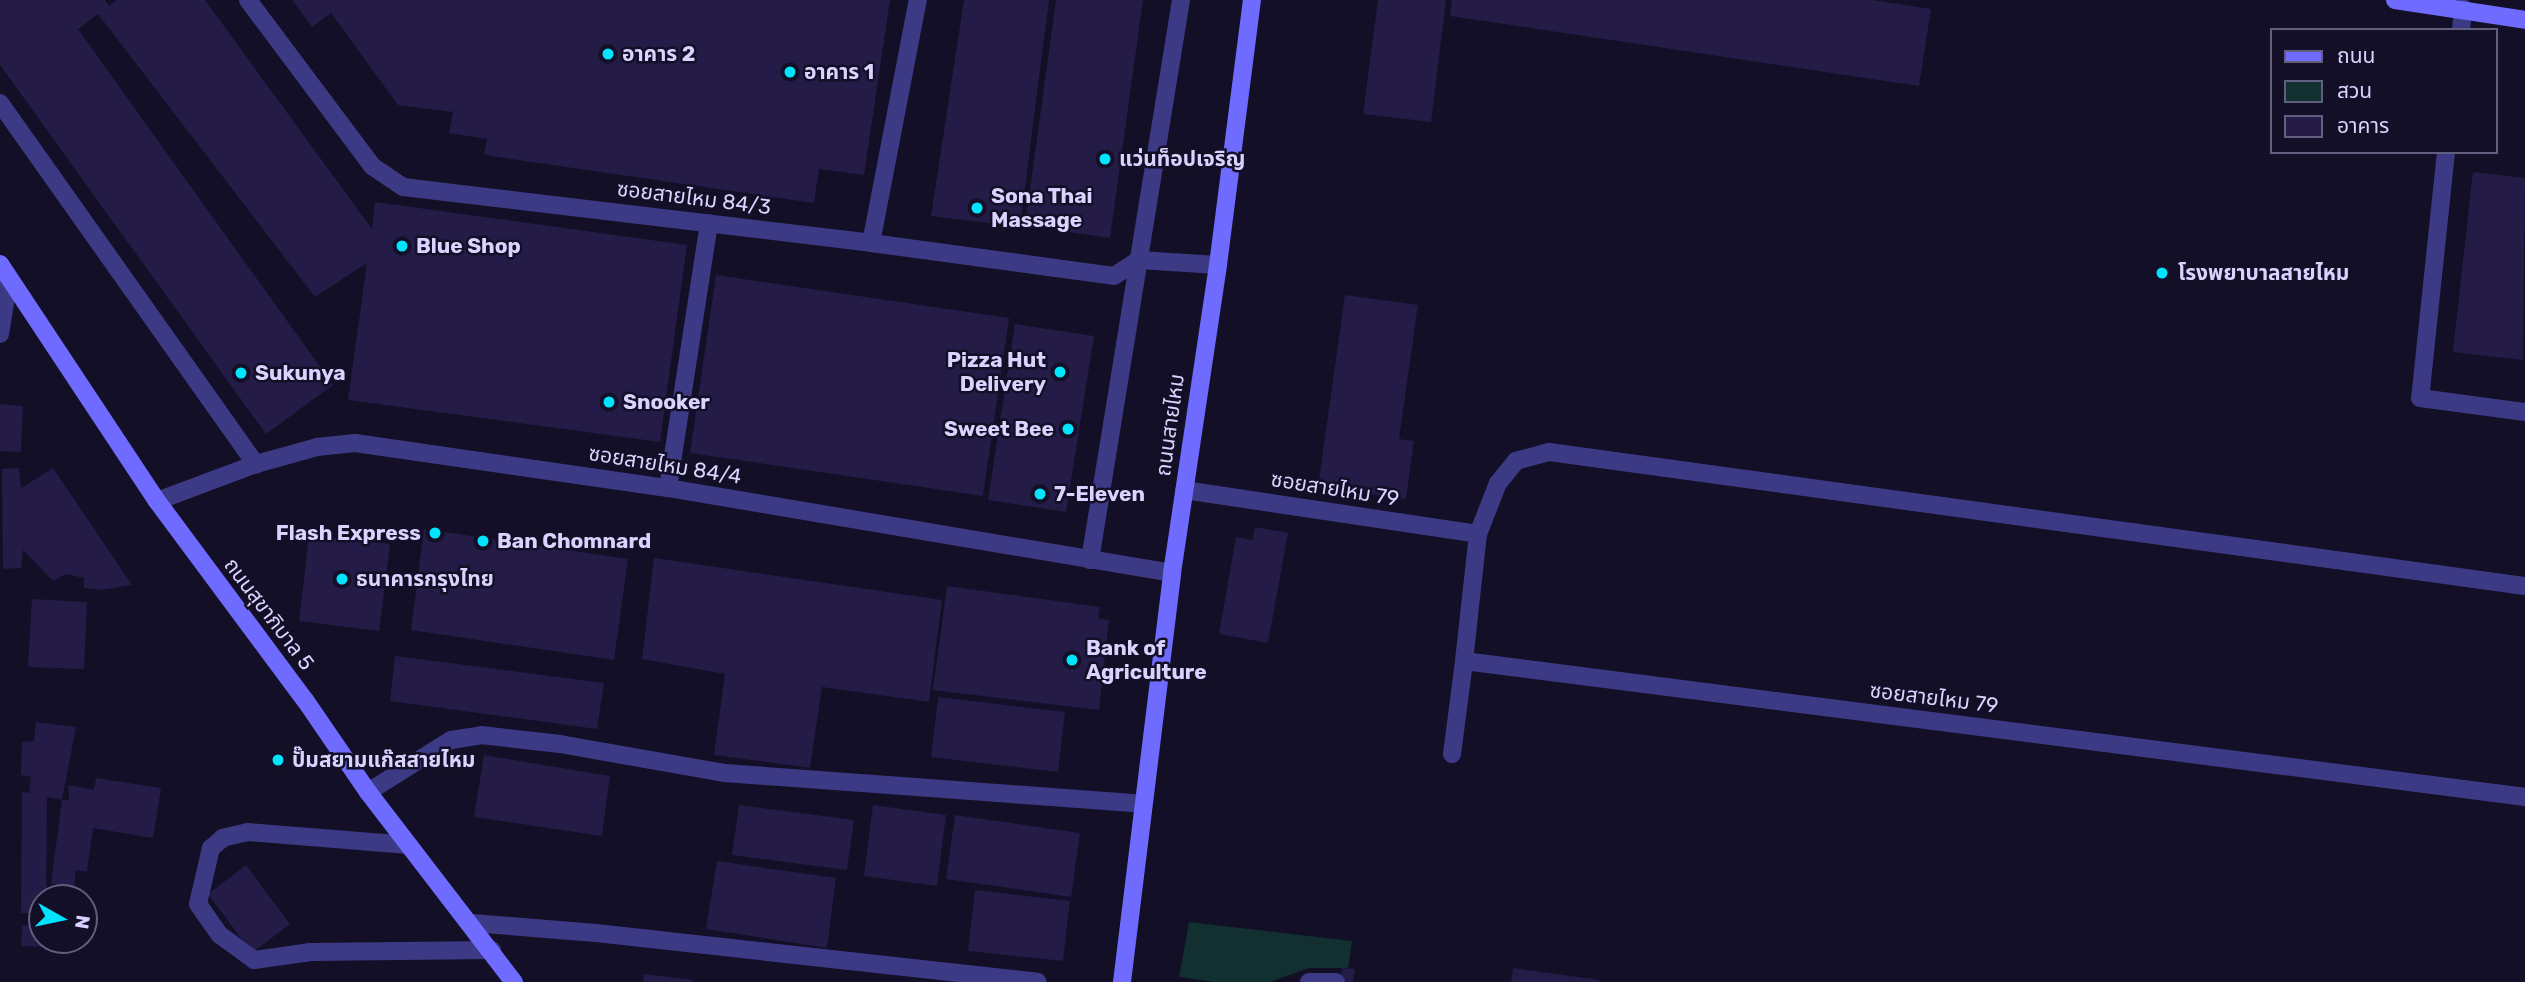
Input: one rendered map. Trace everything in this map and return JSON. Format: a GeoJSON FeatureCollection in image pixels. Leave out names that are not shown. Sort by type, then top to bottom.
{"type":"FeatureCollection","features":[{"type":"Feature","properties":{"kind":"main road","name":"ถนนสายไหม"},"geometry":{"type":"LineString","coordinates":[[1122,982],[1172,573],[1252,0]]}},
{"type":"Feature","properties":{"kind":"main road"},"geometry":{"type":"LineString","coordinates":[[2395,0],[2463,8],[2525,20]]}},
{"type":"Feature","properties":{"kind":"main road","name":"ถนนสุขาภิบาล 5"},"geometry":{"type":"LineString","coordinates":[[5,271],[157,501],[305,700],[368,792],[472,923],[514,982]]}},
{"type":"Feature","properties":{"kind":"street","name":"ซอยสายไหม 84/3"},"geometry":{"type":"LineString","coordinates":[[248,0],[372,166],[403,187],[871,243],[1114,276],[1139,260]]}},
{"type":"Feature","properties":{"kind":"street"},"geometry":{"type":"LineString","coordinates":[[871,243],[918,0]]}},
{"type":"Feature","properties":{"kind":"street"},"geometry":{"type":"LineString","coordinates":[[1090,561],[1181,0]]}},
{"type":"Feature","properties":{"kind":"street"},"geometry":{"type":"LineString","coordinates":[[2460,28],[2463,8]]}},
{"type":"Feature","properties":{"kind":"street"},"geometry":{"type":"LineString","coordinates":[[0,103],[256,464]]}},
{"type":"Feature","properties":{"kind":"street"},"geometry":{"type":"LineString","coordinates":[[2446,154],[2420,398],[2525,412]]}},
{"type":"Feature","properties":{"kind":"street"},"geometry":{"type":"LineString","coordinates":[[668,488],[709,223]]}},
{"type":"Feature","properties":{"kind":"street"},"geometry":{"type":"LineString","coordinates":[[1139,260],[1217,265]]}},
{"type":"Feature","properties":{"kind":"street"},"geometry":{"type":"LineString","coordinates":[[0,334],[5,271]]}},
{"type":"Feature","properties":{"kind":"street","name":"ซอยสายไหม 84/4"},"geometry":{"type":"LineString","coordinates":[[157,501],[256,464],[317,447],[355,443],[668,488],[1172,573]]}},
{"type":"Feature","properties":{"kind":"street"},"geometry":{"type":"LineString","coordinates":[[1452,754],[1478,534],[1498,483],[1516,461],[1549,452],[2525,586]]}},
{"type":"Feature","properties":{"kind":"street","name":"ซอยสายไหม 79"},"geometry":{"type":"LineString","coordinates":[[1184,490],[1478,534]]}},
{"type":"Feature","properties":{"kind":"street","name":"ซอยสายไหม 79"},"geometry":{"type":"LineString","coordinates":[[1464,661],[2525,797]]}},
{"type":"Feature","properties":{"kind":"street"},"geometry":{"type":"LineString","coordinates":[[368,792],[451,740],[481,735],[560,744],[725,774],[1143,804]]}},
{"type":"Feature","properties":{"kind":"street"},"geometry":{"type":"LineString","coordinates":[[409,845],[248,832],[223,838],[211,848],[198,904],[220,935],[254,960],[310,952],[492,950]]}},
{"type":"Feature","properties":{"kind":"street"},"geometry":{"type":"LineString","coordinates":[[472,923],[596,933],[1037,982]]}},
{"type":"Feature","properties":{"kind":"street"},"geometry":{"type":"LineString","coordinates":[[1308,982],[1336,982]]}},
{"type":"Feature","properties":{"kind":"green space"},"geometry":{"type":"Polygon","coordinates":[[[1189,922],[1352,941],[1348,968],[1309,968],[1269,982],[1215,982],[1179,977],[1189,922]]]}},
{"type":"Feature","properties":{"kind":"building"},"geometry":{"type":"Polygon","coordinates":[[[0,0],[105,0],[109,6],[117,0],[205,0],[372,229],[375,202],[687,245],[660,442],[348,400],[367,263],[315,297],[98,14],[78,29],[333,385],[266,434],[0,65],[0,0]]]}},
{"type":"Feature","properties":{"kind":"building"},"geometry":{"type":"Polygon","coordinates":[[[292,0],[890,0],[864,175],[819,169],[814,203],[484,155],[487,139],[449,133],[453,112],[398,105],[331,13],[312,27],[292,0]]]}},
{"type":"Feature","properties":{"kind":"building"},"geometry":{"type":"Polygon","coordinates":[[[964,0],[1049,0],[1020,227],[931,216],[964,0]]]}},
{"type":"Feature","properties":{"kind":"building"},"geometry":{"type":"Polygon","coordinates":[[[1056,0],[1143,0],[1110,238],[1025,226],[1056,0]]]}},
{"type":"Feature","properties":{"kind":"building"},"geometry":{"type":"Polygon","coordinates":[[[1378,0],[1446,0],[1431,122],[1363,114],[1378,0]]]}},
{"type":"Feature","properties":{"kind":"building"},"geometry":{"type":"Polygon","coordinates":[[[1452,0],[1873,0],[1931,9],[1919,86],[1450,16],[1452,0]]]}},
{"type":"Feature","properties":{"kind":"building"},"geometry":{"type":"Polygon","coordinates":[[[2473,172],[2525,178],[2523,360],[2453,352],[2473,172]]]}},
{"type":"Feature","properties":{"kind":"building"},"geometry":{"type":"Polygon","coordinates":[[[716,275],[1009,318],[983,496],[690,453],[716,275]]]}},
{"type":"Feature","properties":{"kind":"building"},"geometry":{"type":"Polygon","coordinates":[[[1345,295],[1418,305],[1399,439],[1414,441],[1406,499],[1318,487],[1345,295]]]}},
{"type":"Feature","properties":{"kind":"building"},"geometry":{"type":"Polygon","coordinates":[[[1015,324],[1094,336],[1066,512],[988,500],[1015,324]]]}},
{"type":"Feature","properties":{"kind":"building"},"geometry":{"type":"Polygon","coordinates":[[[0,404],[23,406],[21,452],[0,451],[0,404]]]}},
{"type":"Feature","properties":{"kind":"building"},"geometry":{"type":"Polygon","coordinates":[[[19,468],[21,488],[53,468],[132,585],[102,590],[84,588],[84,578],[66,574],[53,581],[23,550],[21,568],[3,569],[2,469],[19,468]]]}},
{"type":"Feature","properties":{"kind":"building"},"geometry":{"type":"Polygon","coordinates":[[[1255,527],[1288,533],[1268,643],[1219,634],[1236,537],[1252,540],[1255,527]]]}},
{"type":"Feature","properties":{"kind":"building"},"geometry":{"type":"Polygon","coordinates":[[[424,529],[628,559],[614,660],[411,630],[424,529]]]}},
{"type":"Feature","properties":{"kind":"building"},"geometry":{"type":"Polygon","coordinates":[[[309,535],[390,544],[379,631],[299,621],[309,535]]]}},
{"type":"Feature","properties":{"kind":"building"},"geometry":{"type":"Polygon","coordinates":[[[654,558],[942,600],[929,702],[822,687],[810,768],[714,755],[725,674],[642,659],[654,558]]]}},
{"type":"Feature","properties":{"kind":"building"},"geometry":{"type":"Polygon","coordinates":[[[947,586],[1100,607],[1098,618],[1109,620],[1099,710],[933,690],[947,586]]]}},
{"type":"Feature","properties":{"kind":"building"},"geometry":{"type":"Polygon","coordinates":[[[32,599],[87,602],[84,669],[28,667],[32,599]]]}},
{"type":"Feature","properties":{"kind":"building"},"geometry":{"type":"Polygon","coordinates":[[[395,656],[604,683],[597,729],[390,701],[395,656]]]}},
{"type":"Feature","properties":{"kind":"building"},"geometry":{"type":"Polygon","coordinates":[[[938,697],[1065,712],[1058,772],[931,757],[938,697]]]}},
{"type":"Feature","properties":{"kind":"building"},"geometry":{"type":"Polygon","coordinates":[[[36,722],[76,727],[62,800],[47,797],[46,884],[28,884],[28,913],[21,913],[22,792],[29,793],[31,777],[21,775],[22,742],[34,741],[36,722]]]}},
{"type":"Feature","properties":{"kind":"building"},"geometry":{"type":"Polygon","coordinates":[[[484,755],[610,776],[602,836],[474,817],[484,755]]]}},
{"type":"Feature","properties":{"kind":"building"},"geometry":{"type":"Polygon","coordinates":[[[96,778],[161,788],[153,838],[93,828],[87,872],[76,870],[74,884],[51,884],[62,800],[69,800],[68,785],[94,790],[96,778]]]}},
{"type":"Feature","properties":{"kind":"building"},"geometry":{"type":"Polygon","coordinates":[[[739,805],[854,820],[847,870],[732,855],[739,805]]]}},
{"type":"Feature","properties":{"kind":"building"},"geometry":{"type":"Polygon","coordinates":[[[873,805],[946,815],[937,886],[864,876],[873,805]]]}},
{"type":"Feature","properties":{"kind":"building"},"geometry":{"type":"Polygon","coordinates":[[[955,815],[1080,833],[1071,897],[946,879],[955,815]]]}},
{"type":"Feature","properties":{"kind":"building"},"geometry":{"type":"Polygon","coordinates":[[[717,861],[836,878],[827,948],[706,929],[717,861]]]}},
{"type":"Feature","properties":{"kind":"building"},"geometry":{"type":"Polygon","coordinates":[[[246,865],[290,924],[252,953],[208,894],[246,865]]]}},
{"type":"Feature","properties":{"kind":"building"},"geometry":{"type":"Polygon","coordinates":[[[975,890],[1070,901],[1063,961],[968,951],[975,890]]]}},
{"type":"Feature","properties":{"kind":"building"},"geometry":{"type":"Polygon","coordinates":[[[22,925],[28,925],[28,946],[21,946],[22,925]]]}},
{"type":"Feature","properties":{"kind":"building"},"geometry":{"type":"Polygon","coordinates":[[[1342,968],[1355,969],[1353,982],[1340,982],[1342,968]]]}},
{"type":"Feature","properties":{"kind":"building"},"geometry":{"type":"Polygon","coordinates":[[[1513,968],[1600,980],[1600,982],[1511,982],[1513,968]]]}},
{"type":"Feature","properties":{"kind":"building"},"geometry":{"type":"Polygon","coordinates":[[[644,974],[693,980],[693,982],[643,982],[644,974]]]}},
{"type":"Feature","properties":{"kind":"place","name":"อาคาร 2"},"geometry":{"type":"Point","coordinates":[608,54]}},
{"type":"Feature","properties":{"kind":"place","name":"อาคาร 1"},"geometry":{"type":"Point","coordinates":[790,72]}},
{"type":"Feature","properties":{"kind":"place","name":"แว่นท็อปเจริญ"},"geometry":{"type":"Point","coordinates":[1105,159]}},
{"type":"Feature","properties":{"kind":"place","name":"Sona Thai Massage"},"geometry":{"type":"Point","coordinates":[977,208]}},
{"type":"Feature","properties":{"kind":"place","name":"Blue Shop"},"geometry":{"type":"Point","coordinates":[402,246]}},
{"type":"Feature","properties":{"kind":"place","name":"โรงพยาบาลสายไหม"},"geometry":{"type":"Point","coordinates":[2162,273]}},
{"type":"Feature","properties":{"kind":"place","name":"Pizza Hut Delivery"},"geometry":{"type":"Point","coordinates":[1060,372]}},
{"type":"Feature","properties":{"kind":"place","name":"Sukunya"},"geometry":{"type":"Point","coordinates":[241,373]}},
{"type":"Feature","properties":{"kind":"place","name":"Snooker"},"geometry":{"type":"Point","coordinates":[609,402]}},
{"type":"Feature","properties":{"kind":"place","name":"Sweet Bee"},"geometry":{"type":"Point","coordinates":[1068,429]}},
{"type":"Feature","properties":{"kind":"place","name":"7-Eleven"},"geometry":{"type":"Point","coordinates":[1040,494]}},
{"type":"Feature","properties":{"kind":"place","name":"Flash Express"},"geometry":{"type":"Point","coordinates":[435,533]}},
{"type":"Feature","properties":{"kind":"place","name":"Ban Chomnard"},"geometry":{"type":"Point","coordinates":[483,541]}},
{"type":"Feature","properties":{"kind":"place","name":"ธนาคารกรุงไทย"},"geometry":{"type":"Point","coordinates":[342,579]}},
{"type":"Feature","properties":{"kind":"place","name":"Bank of Agriculture"},"geometry":{"type":"Point","coordinates":[1072,660]}},
{"type":"Feature","properties":{"kind":"place","name":"ปั๊มสยามแก๊สสายไหม"},"geometry":{"type":"Point","coordinates":[278,760]}}]}
